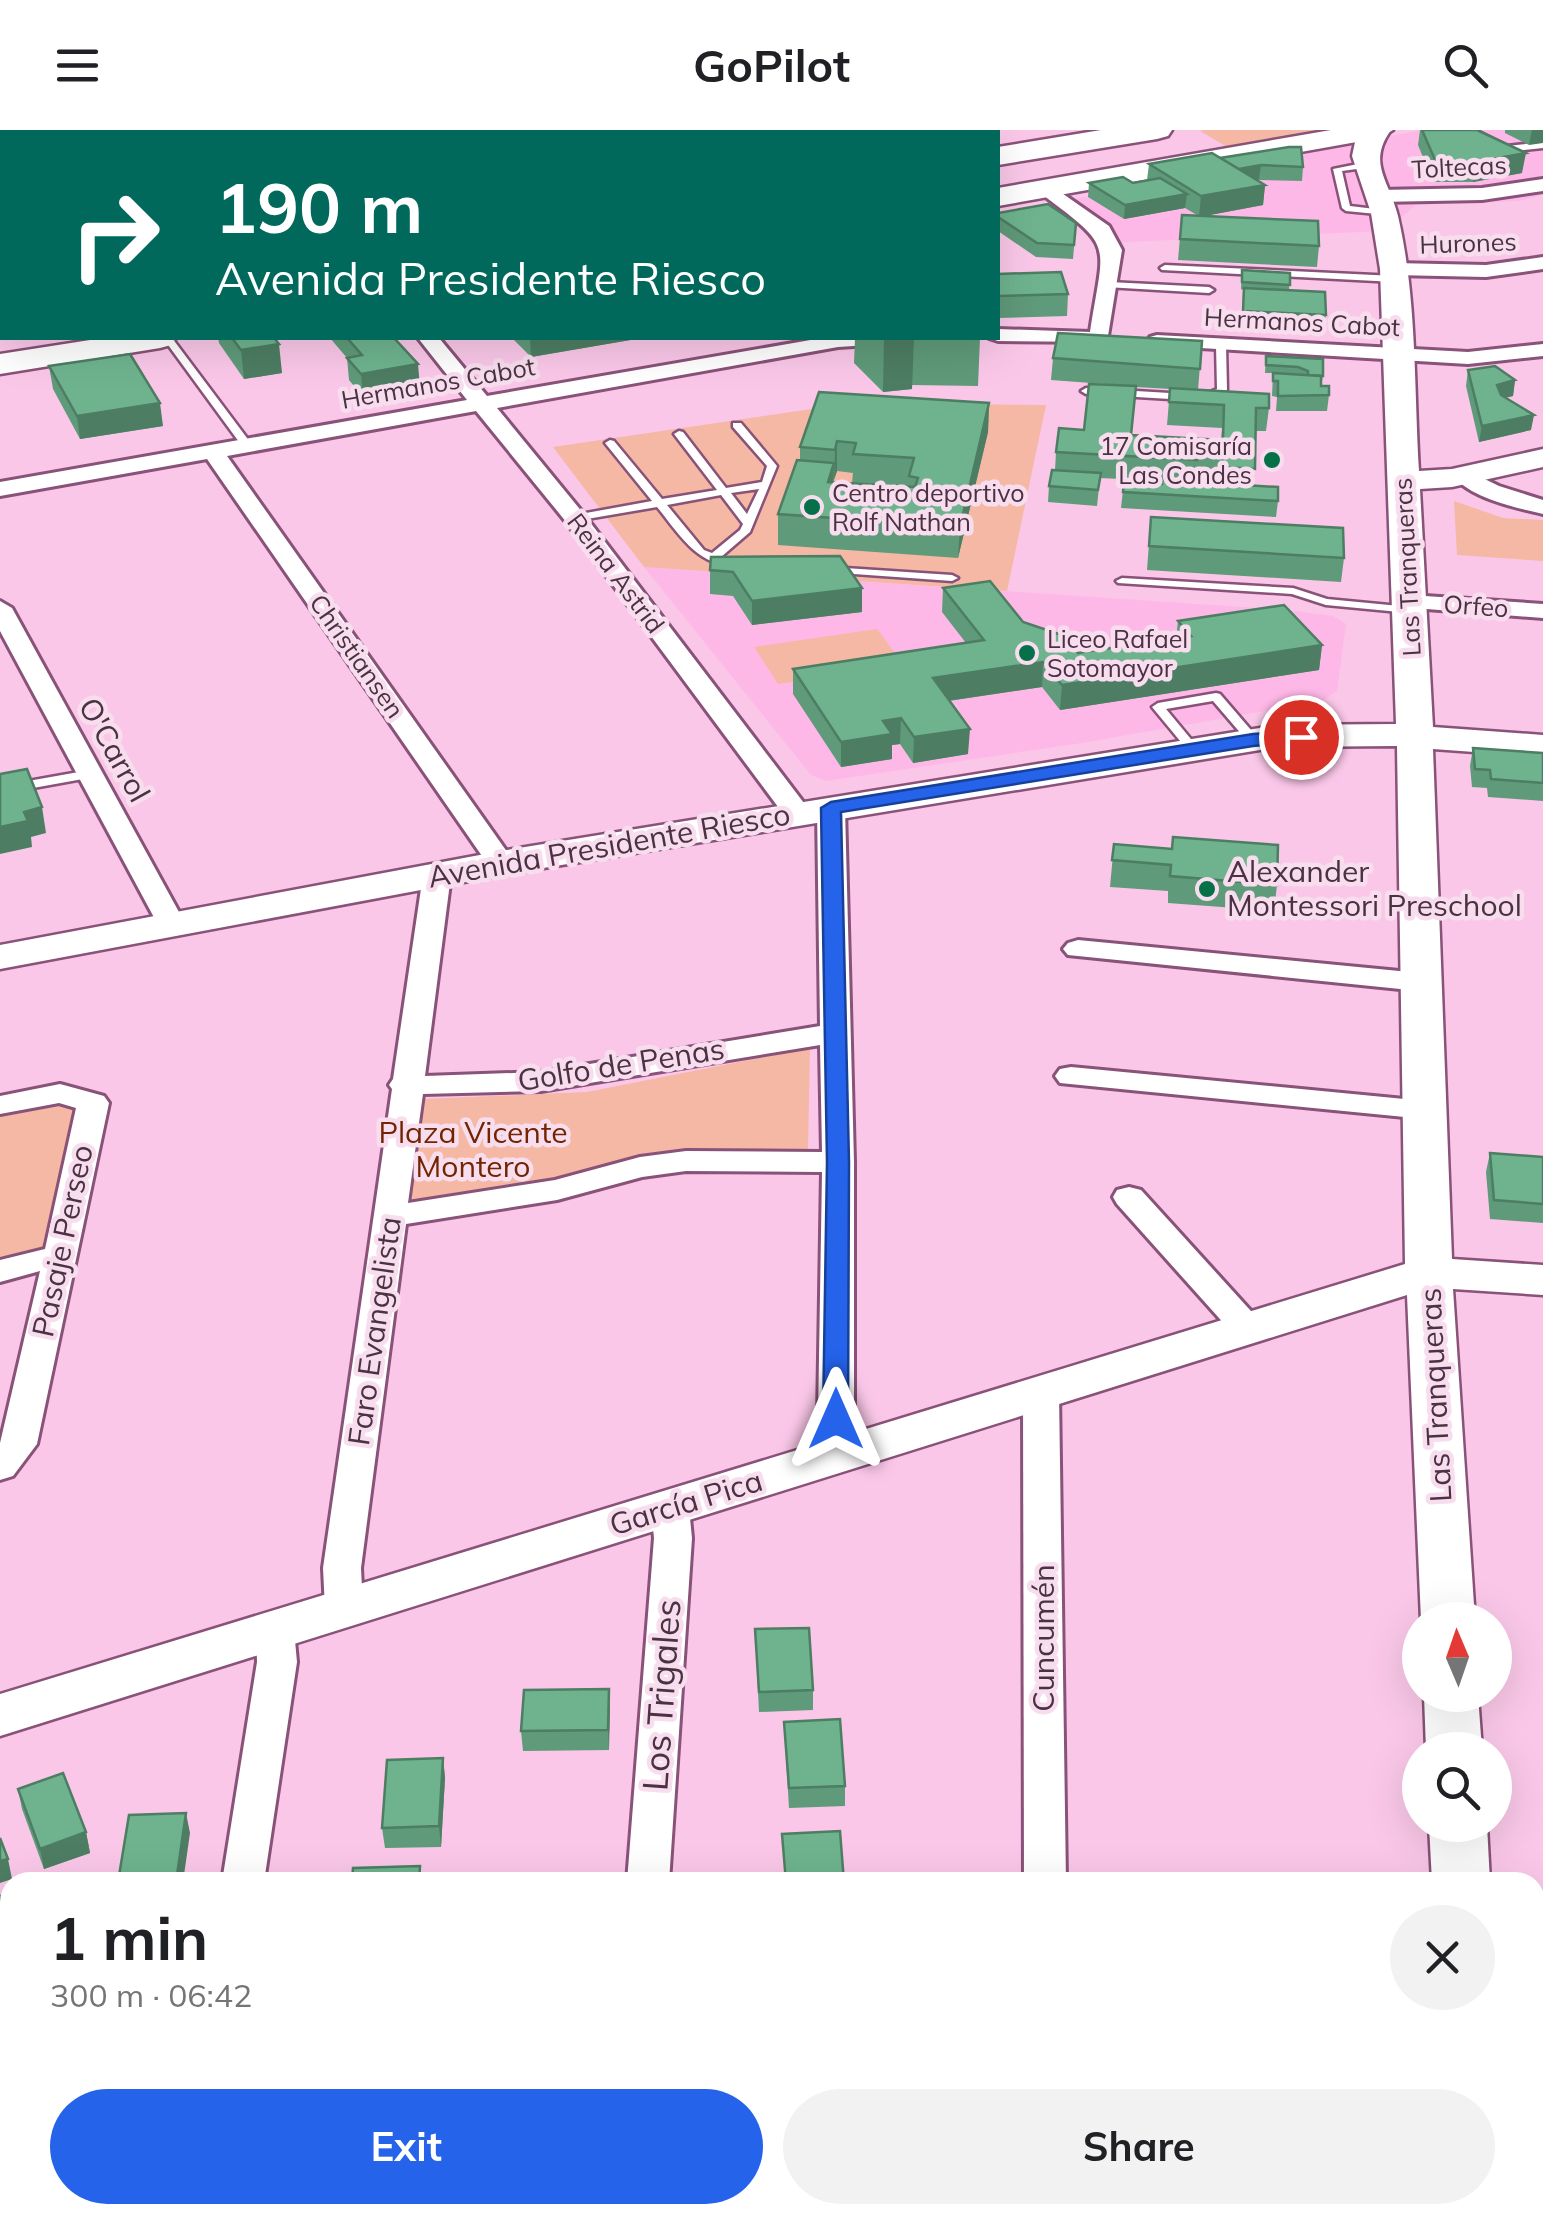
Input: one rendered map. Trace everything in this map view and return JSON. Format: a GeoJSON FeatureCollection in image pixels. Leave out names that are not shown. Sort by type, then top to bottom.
{"type":"FeatureCollection","features":[{"type":"Feature","properties":{"kind":"highway"},"geometry":{"type":"LineString","coordinates":[[1000,144],[1040,130]]}},
{"type":"Feature","properties":{"kind":"highway"},"geometry":{"type":"LineString","coordinates":[[1000,144],[1052,130]]}},
{"type":"Feature","properties":{"kind":"highway"},"geometry":{"type":"LineString","coordinates":[[1000,144],[1157,130]]}},
{"type":"Feature","properties":{"kind":"main road"},"geometry":{"type":"LineString","coordinates":[[1000,197],[1379,130]]}},
{"type":"Feature","properties":{"kind":"main road"},"geometry":{"type":"LineString","coordinates":[[1367,160],[1368,142],[1379,130]]}},
{"type":"Feature","properties":{"kind":"main road"},"geometry":{"type":"LineString","coordinates":[[1310,142],[1349,146],[1367,160]]}},
{"type":"Feature","properties":{"kind":"main road","name":"Las Tranqueras"},"geometry":{"type":"LineString","coordinates":[[1367,160],[1381,204],[1395,274],[1410,606],[1430,1272],[1447,1602]]}},
{"type":"Feature","properties":{"kind":"main road"},"geometry":{"type":"LineString","coordinates":[[0,364],[148,340]]}},
{"type":"Feature","properties":{"kind":"main road"},"geometry":{"type":"LineString","coordinates":[[1403,481],[1464,476],[1543,458]]}},
{"type":"Feature","properties":{"kind":"main road","name":"Avenida Presidente Riesco"},"geometry":{"type":"LineString","coordinates":[[0,957],[501,863],[1266,738],[1414,728],[1543,746]]}},
{"type":"Feature","properties":{"kind":"main road"},"geometry":{"type":"LineString","coordinates":[[1430,1272],[1543,1280]]}},
{"type":"Feature","properties":{"kind":"main road","name":"García Pica"},"geometry":{"type":"LineString","coordinates":[[0,1715],[1430,1272]]}},
{"type":"Feature","properties":{"kind":"main road"},"geometry":{"type":"LineString","coordinates":[[1459,1842],[1460,1872]]}},
{"type":"Feature","properties":{"kind":"street","name":"Toltecas"},"geometry":{"type":"LineString","coordinates":[[1381,204],[1543,184]]}},
{"type":"Feature","properties":{"kind":"street"},"geometry":{"type":"LineString","coordinates":[[1046,188],[1102,230],[1112,250],[1109,285],[1117,339]]}},
{"type":"Feature","properties":{"kind":"street","name":"Hurones"},"geometry":{"type":"LineString","coordinates":[[1395,274],[1486,271],[1543,263]]}},
{"type":"Feature","properties":{"kind":"street","name":"Hermanos Cabot"},"geometry":{"type":"LineString","coordinates":[[1000,335],[1399,356],[1488,358],[1543,350]]}},
{"type":"Feature","properties":{"kind":"street","name":"Reina Astrid"},"geometry":{"type":"LineString","coordinates":[[430,340],[814,810]]}},
{"type":"Feature","properties":{"kind":"street","name":"Hermanos Cabot"},"geometry":{"type":"LineString","coordinates":[[0,489],[484,402],[862,340]]}},
{"type":"Feature","properties":{"kind":"street","name":"Christiansen"},"geometry":{"type":"LineString","coordinates":[[212,450],[501,863]]}},
{"type":"Feature","properties":{"kind":"street"},"geometry":{"type":"LineString","coordinates":[[1464,476],[1500,494],[1543,506]]}},
{"type":"Feature","properties":{"kind":"street","name":"Orfeo"},"geometry":{"type":"LineString","coordinates":[[1410,606],[1543,610]]}},
{"type":"Feature","properties":{"kind":"street","name":"O'Carrol"},"geometry":{"type":"LineString","coordinates":[[0,608],[172,923]]}},
{"type":"Feature","properties":{"kind":"street"},"geometry":{"type":"LineString","coordinates":[[814,810],[836,1034],[836,1419],[841,1455]]}},
{"type":"Feature","properties":{"kind":"street","name":"Faro Evangelista"},"geometry":{"type":"LineString","coordinates":[[344,1609],[342,1568],[436,875]]}},
{"type":"Feature","properties":{"kind":"street"},"geometry":{"type":"LineString","coordinates":[[1078,949],[1420,982]]}},
{"type":"Feature","properties":{"kind":"street","name":"Golfo de Penas"},"geometry":{"type":"LineString","coordinates":[[405,1085],[494,1086],[559,1079],[754,1043],[836,1034]]}},
{"type":"Feature","properties":{"kind":"street"},"geometry":{"type":"LineString","coordinates":[[1071,1076],[1424,1110]]}},
{"type":"Feature","properties":{"kind":"street","name":"Pasaje Perseo"},"geometry":{"type":"LineString","coordinates":[[0,1105],[60,1092],[93,1103],[19,1444],[0,1467]]}},
{"type":"Feature","properties":{"kind":"street"},"geometry":{"type":"LineString","coordinates":[[392,1216],[557,1190],[656,1165],[838,1162]]}},
{"type":"Feature","properties":{"kind":"street"},"geometry":{"type":"LineString","coordinates":[[1129,1197],[1248,1329]]}},
{"type":"Feature","properties":{"kind":"street"},"geometry":{"type":"LineString","coordinates":[[0,1271],[61,1254]]}},
{"type":"Feature","properties":{"kind":"street","name":"Cuncumén"},"geometry":{"type":"LineString","coordinates":[[1041,1393],[1045,1872]]}},
{"type":"Feature","properties":{"kind":"street","name":"Los Trigales"},"geometry":{"type":"LineString","coordinates":[[649,1872],[673,1538],[670,1508]]}},
{"type":"Feature","properties":{"kind":"street"},"geometry":{"type":"LineString","coordinates":[[244,1872],[276,1662],[274,1630]]}},
{"type":"Feature","properties":{"kind":"lane"},"geometry":{"type":"LineString","coordinates":[[1469,130],[1506,150],[1543,146]]}},
{"type":"Feature","properties":{"kind":"lane"},"geometry":{"type":"LineString","coordinates":[[1165,268],[1395,274]]}},
{"type":"Feature","properties":{"kind":"lane"},"geometry":{"type":"LineString","coordinates":[[1109,285],[1210,290]]}},
{"type":"Feature","properties":{"kind":"lane"},"geometry":{"type":"LineString","coordinates":[[169,340],[246,444]]}},
{"type":"Feature","properties":{"kind":"lane"},"geometry":{"type":"LineString","coordinates":[[1086,391],[1204,398],[1217,394],[1222,390],[1221,345]]}},
{"type":"Feature","properties":{"kind":"lane"},"geometry":{"type":"LineString","coordinates":[[712,558],[738,540],[772,466],[737,425]]}},
{"type":"Feature","properties":{"kind":"lane"},"geometry":{"type":"LineString","coordinates":[[679,434],[748,524]]}},
{"type":"Feature","properties":{"kind":"lane"},"geometry":{"type":"LineString","coordinates":[[610,443],[700,552],[746,564]]}},
{"type":"Feature","properties":{"kind":"lane"},"geometry":{"type":"LineString","coordinates":[[575,518],[766,484]]}},
{"type":"Feature","properties":{"kind":"lane"},"geometry":{"type":"LineString","coordinates":[[821,569],[952,578]]}},
{"type":"Feature","properties":{"kind":"lane"},"geometry":{"type":"LineString","coordinates":[[1122,581],[1293,591],[1343,605],[1410,606]]}},
{"type":"Feature","properties":{"kind":"lane"},"geometry":{"type":"LineString","coordinates":[[1194,750],[1158,707],[1216,697],[1266,738]]}},
{"type":"Feature","properties":{"kind":"lane"},"geometry":{"type":"LineString","coordinates":[[0,790],[90,774]]}},
{"type":"Feature","properties":{"kind":"shaded area"},"geometry":{"type":"Polygon","coordinates":[[[1421,130],[1543,130],[1543,195],[1519,201],[1416,205],[1385,231],[1104,243],[1059,202],[1421,130]]]}},
{"type":"Feature","properties":{"kind":"shaded area","name":"Liceo Rafael Sotomayor"},"geometry":{"type":"Polygon","coordinates":[[[644,567],[1288,610],[1333,616],[1346,624],[1337,691],[1322,701],[1082,743],[826,781],[811,775],[644,567]]]}},
{"type":"Feature","properties":{"kind":"green space"},"geometry":{"type":"Polygon","coordinates":[[[1332,130],[1227,147],[1200,131],[1332,130]]]}},
{"type":"Feature","properties":{"kind":"green space","name":"Centro deportivo Rolf Nathan"},"geometry":{"type":"Polygon","coordinates":[[[853,403],[1046,405],[1007,591],[644,567],[553,447],[853,403]]]}},
{"type":"Feature","properties":{"kind":"green space"},"geometry":{"type":"Polygon","coordinates":[[[1454,501],[1503,518],[1543,520],[1543,561],[1457,555],[1454,501]]]}},
{"type":"Feature","properties":{"kind":"green space"},"geometry":{"type":"Polygon","coordinates":[[[877,629],[904,665],[778,684],[754,647],[877,629]]]}},
{"type":"Feature","properties":{"kind":"green space","name":"Plaza Vicente Montero"},"geometry":{"type":"Polygon","coordinates":[[[810,1048],[808,1149],[625,1163],[472,1206],[403,1214],[424,1099],[587,1092],[810,1048]]]}},
{"type":"Feature","properties":{"kind":"green space"},"geometry":{"type":"Polygon","coordinates":[[[52,1101],[83,1110],[51,1240],[37,1253],[0,1262],[0,1113],[52,1101]]]}},
{"type":"Feature","properties":{"kind":"building"},"geometry":{"type":"Polygon","coordinates":[[[1422,130],[1477,130],[1526,153],[1476,162],[1436,162],[1422,130]]]}},
{"type":"Feature","properties":{"kind":"building"},"geometry":{"type":"Polygon","coordinates":[[[1301,147],[1303,167],[1261,165],[1239,169],[1220,158],[1301,147]]]}},
{"type":"Feature","properties":{"kind":"building"},"geometry":{"type":"Polygon","coordinates":[[[1212,153],[1265,185],[1201,196],[1149,164],[1212,153]]]}},
{"type":"Feature","properties":{"kind":"building"},"geometry":{"type":"Polygon","coordinates":[[[1123,177],[1133,183],[1160,178],[1187,194],[1125,205],[1089,183],[1123,177]]]}},
{"type":"Feature","properties":{"kind":"building"},"geometry":{"type":"Polygon","coordinates":[[[1048,204],[1076,223],[1074,245],[1037,243],[1000,218],[1000,213],[1048,204]]]}},
{"type":"Feature","properties":{"kind":"building"},"geometry":{"type":"Polygon","coordinates":[[[1182,215],[1318,221],[1319,246],[1180,239],[1182,215]]]}},
{"type":"Feature","properties":{"kind":"building"},"geometry":{"type":"Polygon","coordinates":[[[1242,270],[1290,273],[1290,285],[1242,282],[1242,270]]]}},
{"type":"Feature","properties":{"kind":"building"},"geometry":{"type":"Polygon","coordinates":[[[1061,272],[1068,294],[1000,296],[1000,274],[1061,272]]]}},
{"type":"Feature","properties":{"kind":"building"},"geometry":{"type":"Polygon","coordinates":[[[1244,288],[1325,292],[1326,315],[1243,311],[1244,288]]]}},
{"type":"Feature","properties":{"kind":"building"},"geometry":{"type":"Polygon","coordinates":[[[1058,333],[1202,341],[1200,369],[1053,358],[1058,333]]]}},
{"type":"Feature","properties":{"kind":"building"},"geometry":{"type":"Polygon","coordinates":[[[234,340],[276,340],[279,344],[241,350],[234,340]]]}},
{"type":"Feature","properties":{"kind":"building"},"geometry":{"type":"Polygon","coordinates":[[[349,340],[396,340],[418,364],[361,374],[347,358],[362,355],[349,340]]]}},
{"type":"Feature","properties":{"kind":"building"},"geometry":{"type":"Polygon","coordinates":[[[130,354],[160,403],[77,416],[49,366],[130,354]]]}},
{"type":"Feature","properties":{"kind":"building"},"geometry":{"type":"Polygon","coordinates":[[[1266,356],[1323,359],[1323,376],[1308,375],[1308,371],[1298,367],[1266,365],[1266,356]]]}},
{"type":"Feature","properties":{"kind":"building"},"geometry":{"type":"Polygon","coordinates":[[[1495,366],[1515,380],[1497,385],[1501,395],[1534,415],[1482,426],[1468,370],[1495,366]]]}},
{"type":"Feature","properties":{"kind":"building"},"geometry":{"type":"Polygon","coordinates":[[[1273,373],[1321,376],[1321,386],[1329,386],[1329,395],[1278,396],[1278,381],[1273,381],[1273,373]]]}},
{"type":"Feature","properties":{"kind":"building"},"geometry":{"type":"Polygon","coordinates":[[[1089,384],[1136,386],[1131,435],[1223,440],[1224,405],[1169,402],[1170,388],[1269,394],[1269,408],[1256,408],[1255,469],[1223,467],[1223,452],[1198,450],[1197,460],[1056,452],[1059,428],[1084,430],[1089,384]]]}},
{"type":"Feature","properties":{"kind":"building"},"geometry":{"type":"Polygon","coordinates":[[[819,392],[989,403],[960,527],[778,514],[797,460],[834,463],[828,482],[915,487],[918,478],[909,476],[914,458],[853,454],[856,443],[837,441],[835,450],[800,447],[819,392]]]}},
{"type":"Feature","properties":{"kind":"building"},"geometry":{"type":"Polygon","coordinates":[[[1052,470],[1101,473],[1098,490],[1049,486],[1052,470]]]}},
{"type":"Feature","properties":{"kind":"building"},"geometry":{"type":"Polygon","coordinates":[[[1162,480],[1278,487],[1278,501],[1123,492],[1124,481],[1162,484],[1162,480]]]}},
{"type":"Feature","properties":{"kind":"building"},"geometry":{"type":"Polygon","coordinates":[[[1151,517],[1343,528],[1344,558],[1149,546],[1151,517]]]}},
{"type":"Feature","properties":{"kind":"building"},"geometry":{"type":"Polygon","coordinates":[[[840,556],[862,588],[752,601],[733,572],[710,570],[711,557],[840,556]]]}},
{"type":"Feature","properties":{"kind":"building"},"geometry":{"type":"Polygon","coordinates":[[[990,581],[1023,622],[1065,636],[1078,653],[1191,636],[1178,621],[1284,605],[1322,645],[1062,685],[1043,662],[933,678],[970,729],[914,737],[901,718],[883,721],[892,734],[841,742],[793,669],[984,640],[943,588],[990,581]]]}},
{"type":"Feature","properties":{"kind":"building"},"geometry":{"type":"Polygon","coordinates":[[[1473,748],[1543,753],[1543,783],[1491,779],[1490,770],[1475,769],[1473,748]]]}},
{"type":"Feature","properties":{"kind":"building"},"geometry":{"type":"Polygon","coordinates":[[[27,769],[42,807],[24,812],[28,821],[0,827],[0,774],[27,769]]]}},
{"type":"Feature","properties":{"kind":"building"},"geometry":{"type":"Polygon","coordinates":[[[1173,837],[1278,845],[1277,885],[1170,876],[1171,865],[1112,860],[1114,844],[1172,849],[1173,837]]]}},
{"type":"Feature","properties":{"kind":"building"},"geometry":{"type":"Polygon","coordinates":[[[1490,1153],[1543,1157],[1543,1204],[1494,1200],[1490,1153]]]}},
{"type":"Feature","properties":{"kind":"building"},"geometry":{"type":"Polygon","coordinates":[[[809,1628],[813,1690],[759,1692],[755,1629],[809,1628]]]}},
{"type":"Feature","properties":{"kind":"building"},"geometry":{"type":"Polygon","coordinates":[[[609,1689],[608,1730],[521,1731],[524,1690],[609,1689]]]}},
{"type":"Feature","properties":{"kind":"building"},"geometry":{"type":"Polygon","coordinates":[[[840,1719],[845,1786],[789,1788],[784,1722],[840,1719]]]}},
{"type":"Feature","properties":{"kind":"building"},"geometry":{"type":"Polygon","coordinates":[[[443,1758],[439,1826],[382,1828],[387,1760],[443,1758]]]}},
{"type":"Feature","properties":{"kind":"building"},"geometry":{"type":"Polygon","coordinates":[[[63,1773],[86,1832],[40,1849],[18,1789],[63,1773]]]}},
{"type":"Feature","properties":{"kind":"building"},"geometry":{"type":"Polygon","coordinates":[[[186,1813],[177,1872],[120,1872],[129,1815],[186,1813]]]}},
{"type":"Feature","properties":{"kind":"building"},"geometry":{"type":"Polygon","coordinates":[[[840,1831],[843,1872],[785,1872],[782,1834],[840,1831]]]}},
{"type":"Feature","properties":{"kind":"building"},"geometry":{"type":"Polygon","coordinates":[[[0,1838],[8,1859],[0,1861],[0,1838]]]}},
{"type":"Feature","properties":{"kind":"building"},"geometry":{"type":"Polygon","coordinates":[[[420,1866],[420,1872],[353,1872],[353,1868],[420,1866]]]}},
{"type":"Feature","properties":{"kind":"place","name":"17 Comisaría Las Condes"},"geometry":{"type":"Point","coordinates":[1272,460]}},
{"type":"Feature","properties":{"kind":"place","name":"Centro deportivo Rolf Nathan"},"geometry":{"type":"Point","coordinates":[812,507]}},
{"type":"Feature","properties":{"kind":"place","name":"Liceo Rafael Sotomayor"},"geometry":{"type":"Point","coordinates":[1027,653]}},
{"type":"Feature","properties":{"kind":"place","name":"Alexander Montessori Preschool"},"geometry":{"type":"Point","coordinates":[1207,889]}},
{"type":"Feature","properties":{"kind":"route"},"geometry":{"type":"LineString","coordinates":[[836,1419],[838,1162],[831,808],[1278,736],[1301,737]]}}]}
